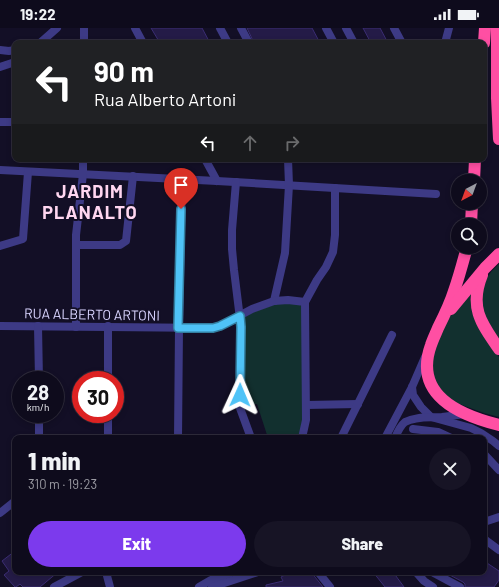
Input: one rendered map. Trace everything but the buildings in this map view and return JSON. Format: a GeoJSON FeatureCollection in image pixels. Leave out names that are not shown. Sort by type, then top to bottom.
{"type":"FeatureCollection","features":[{"type":"Feature","properties":{"kind":"highway"},"geometry":{"type":"LineString","coordinates":[[497,28],[497,98],[499,139]]}},
{"type":"Feature","properties":{"kind":"highway"},"geometry":{"type":"LineString","coordinates":[[474,174],[475,162]]}},
{"type":"Feature","properties":{"kind":"highway"},"geometry":{"type":"LineString","coordinates":[[465,254],[454,291],[430,345],[427,373],[430,383],[436,393],[450,406],[465,414],[499,425]]}},
{"type":"Feature","properties":{"kind":"highway"},"geometry":{"type":"LineString","coordinates":[[439,326],[457,302],[492,261]]}},
{"type":"Feature","properties":{"kind":"highway"},"geometry":{"type":"LineString","coordinates":[[492,261],[479,284],[477,293],[477,309],[481,321],[499,348]]}},
{"type":"Feature","properties":{"kind":"street"},"geometry":{"type":"LineString","coordinates":[[43,40],[57,28]]}},
{"type":"Feature","properties":{"kind":"street"},"geometry":{"type":"LineString","coordinates":[[84,28],[84,40]]}},
{"type":"Feature","properties":{"kind":"street"},"geometry":{"type":"LineString","coordinates":[[135,28],[141,40]]}},
{"type":"Feature","properties":{"kind":"street"},"geometry":{"type":"LineString","coordinates":[[220,28],[226,40]]}},
{"type":"Feature","properties":{"kind":"street"},"geometry":{"type":"LineString","coordinates":[[241,28],[247,40]]}},
{"type":"Feature","properties":{"kind":"street"},"geometry":{"type":"LineString","coordinates":[[326,28],[332,40]]}},
{"type":"Feature","properties":{"kind":"street"},"geometry":{"type":"LineString","coordinates":[[346,28],[352,40]]}},
{"type":"Feature","properties":{"kind":"street"},"geometry":{"type":"LineString","coordinates":[[394,28],[400,40]]}},
{"type":"Feature","properties":{"kind":"street"},"geometry":{"type":"LineString","coordinates":[[444,40],[449,28]]}},
{"type":"Feature","properties":{"kind":"street"},"geometry":{"type":"LineString","coordinates":[[0,50],[12,50]]}},
{"type":"Feature","properties":{"kind":"street"},"geometry":{"type":"LineString","coordinates":[[0,67],[12,63]]}},
{"type":"Feature","properties":{"kind":"street"},"geometry":{"type":"LineString","coordinates":[[0,122],[12,122]]}},
{"type":"Feature","properties":{"kind":"street"},"geometry":{"type":"LineString","coordinates":[[76,327],[76,235],[83,162]]}},
{"type":"Feature","properties":{"kind":"street"},"geometry":{"type":"LineString","coordinates":[[207,162],[217,181]]}},
{"type":"Feature","properties":{"kind":"street"},"geometry":{"type":"LineString","coordinates":[[274,301],[286,253],[289,185],[288,162]]}},
{"type":"Feature","properties":{"kind":"street"},"geometry":{"type":"LineString","coordinates":[[0,170],[133,176],[436,194]]}},
{"type":"Feature","properties":{"kind":"street"},"geometry":{"type":"LineString","coordinates":[[0,246],[23,239],[28,172]]}},
{"type":"Feature","properties":{"kind":"street"},"geometry":{"type":"LineString","coordinates":[[76,245],[120,245],[126,241],[133,176]]}},
{"type":"Feature","properties":{"kind":"street"},"geometry":{"type":"LineString","coordinates":[[178,435],[178,328],[182,179]]}},
{"type":"Feature","properties":{"kind":"street"},"geometry":{"type":"LineString","coordinates":[[236,182],[232,248],[241,327],[240,408],[250,435]]}},
{"type":"Feature","properties":{"kind":"street"},"geometry":{"type":"LineString","coordinates":[[303,435],[306,420],[305,302],[326,267],[333,252],[335,235],[335,188]]}},
{"type":"Feature","properties":{"kind":"street","name":"RUA ALBERTO ARTONI"},"geometry":{"type":"LineString","coordinates":[[0,326],[213,328],[220,326],[252,309],[274,301],[288,300],[305,302]]}},
{"type":"Feature","properties":{"kind":"street"},"geometry":{"type":"LineString","coordinates":[[38,326],[39,371]]}},
{"type":"Feature","properties":{"kind":"street"},"geometry":{"type":"LineString","coordinates":[[108,326],[108,371]]}},
{"type":"Feature","properties":{"kind":"street"},"geometry":{"type":"LineString","coordinates":[[342,435],[392,335]]}},
{"type":"Feature","properties":{"kind":"street"},"geometry":{"type":"LineString","coordinates":[[387,435],[412,387],[430,345]]}},
{"type":"Feature","properties":{"kind":"street"},"geometry":{"type":"LineString","coordinates":[[412,387],[413,396],[431,417],[471,428],[484,435]]}},
{"type":"Feature","properties":{"kind":"street"},"geometry":{"type":"LineString","coordinates":[[306,405],[358,404]]}},
{"type":"Feature","properties":{"kind":"street"},"geometry":{"type":"LineString","coordinates":[[396,435],[405,422],[421,418],[465,414]]}},
{"type":"Feature","properties":{"kind":"street"},"geometry":{"type":"LineString","coordinates":[[39,423],[39,435]]}},
{"type":"Feature","properties":{"kind":"street"},"geometry":{"type":"LineString","coordinates":[[108,423],[108,435]]}},
{"type":"Feature","properties":{"kind":"street"},"geometry":{"type":"LineString","coordinates":[[413,430],[438,432],[444,435]]}},
{"type":"Feature","properties":{"kind":"street"},"geometry":{"type":"LineString","coordinates":[[487,437],[499,446]]}},
{"type":"Feature","properties":{"kind":"street"},"geometry":{"type":"LineString","coordinates":[[487,457],[499,470]]}},
{"type":"Feature","properties":{"kind":"street"},"geometry":{"type":"LineString","coordinates":[[0,513],[12,503]]}},
{"type":"Feature","properties":{"kind":"street"},"geometry":{"type":"LineString","coordinates":[[487,521],[499,517]]}},
{"type":"Feature","properties":{"kind":"street"},"geometry":{"type":"LineString","coordinates":[[487,541],[499,550]]}},
{"type":"Feature","properties":{"kind":"street"},"geometry":{"type":"LineString","coordinates":[[54,587],[76,575]]}},
{"type":"Feature","properties":{"kind":"street"},"geometry":{"type":"LineString","coordinates":[[107,575],[110,587]]}},
{"type":"Feature","properties":{"kind":"street"},"geometry":{"type":"LineString","coordinates":[[320,575],[330,587]]}},
{"type":"Feature","properties":{"kind":"street"},"geometry":{"type":"LineString","coordinates":[[419,575],[433,587]]}},
{"type":"Feature","properties":{"kind":"street"},"geometry":{"type":"LineString","coordinates":[[438,575],[460,587]]}},
{"type":"Feature","properties":{"kind":"street"},"geometry":{"type":"LineString","coordinates":[[199,587],[211,580],[239,577]]}},
{"type":"Feature","properties":{"kind":"street"},"geometry":{"type":"LineString","coordinates":[[212,587],[239,577]]}},
{"type":"Feature","properties":{"kind":"green space"},"geometry":{"type":"Polygon","coordinates":[[[499,264],[499,341],[485,322],[480,298],[487,278],[499,264]]]}},
{"type":"Feature","properties":{"kind":"green space"},"geometry":{"type":"Polygon","coordinates":[[[472,288],[471,305],[475,320],[499,357],[499,417],[454,402],[448,398],[435,382],[431,361],[442,330],[455,308],[472,288]]]}},
{"type":"Feature","properties":{"kind":"green space"},"geometry":{"type":"Polygon","coordinates":[[[276,304],[298,304],[302,306],[303,417],[300,435],[267,435],[257,404],[251,405],[244,409],[242,400],[245,315],[276,304]]]}},
{"type":"Feature","properties":{"kind":"district","name":"JARDIM PLANALTO"},"geometry":{"type":"Point","coordinates":[90,201]}},
{"type":"Feature","properties":{"kind":"route"},"geometry":{"type":"LineString","coordinates":[[181,209],[178,328],[213,328],[240,316],[240,395]]}}]}
